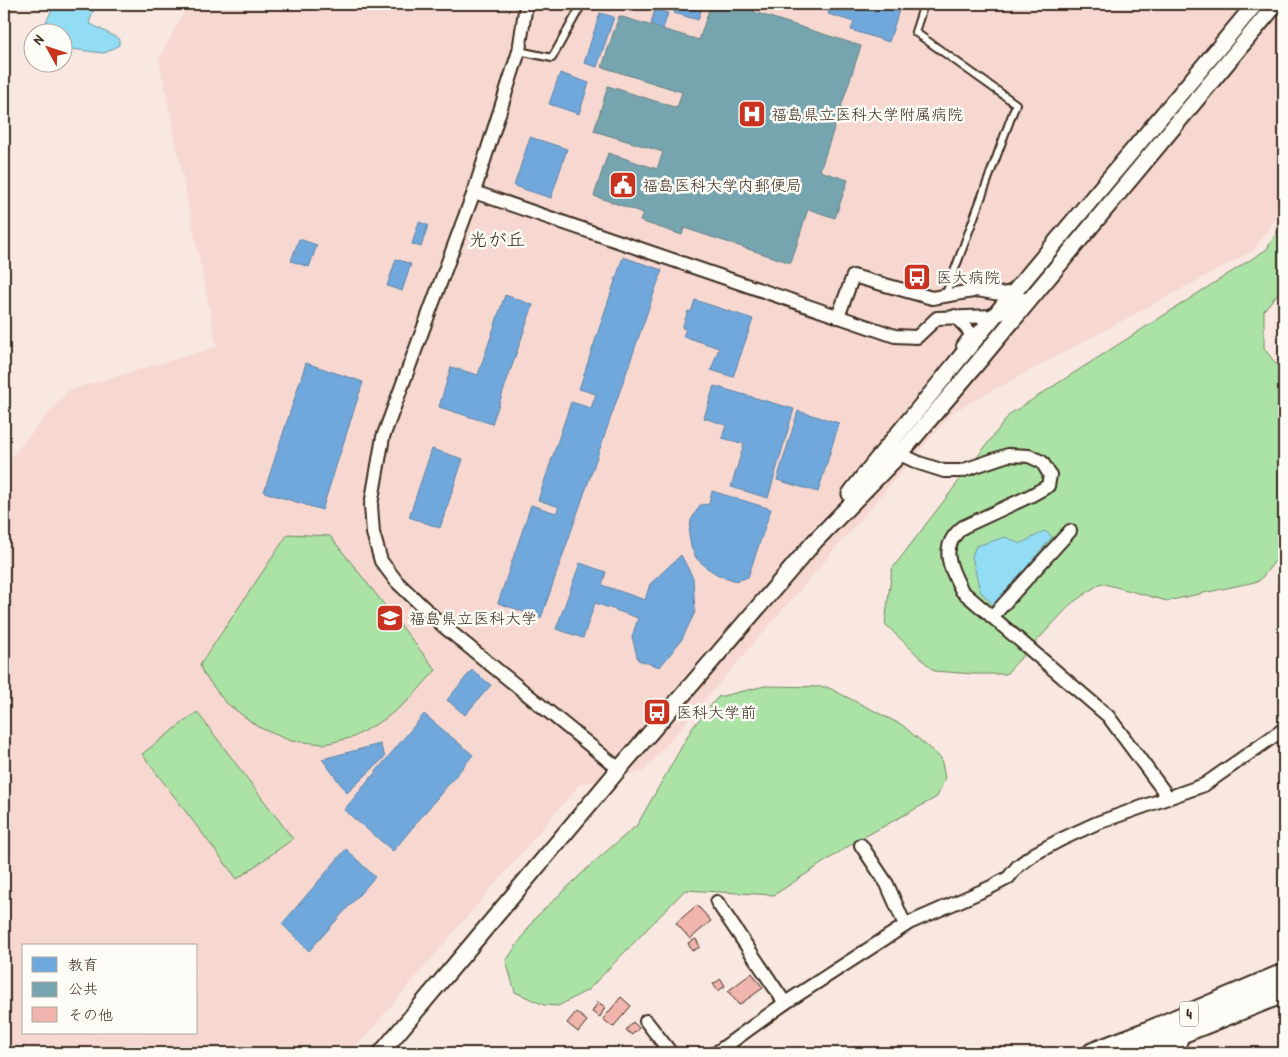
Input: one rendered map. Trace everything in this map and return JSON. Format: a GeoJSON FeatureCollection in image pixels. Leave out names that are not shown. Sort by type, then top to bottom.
{"type":"FeatureCollection","features":[{"type":"Feature","properties":{"kind":"highway"},"geometry":{"type":"LineString","coordinates":[[1148,1032],[1284,966]]}},
{"type":"Feature","properties":{"kind":"highway","name":"4"},"geometry":{"type":"LineString","coordinates":[[1093,1053],[1148,1032],[1284,974]]}},
{"type":"Feature","properties":{"kind":"highway","name":"4"},"geometry":{"type":"LineString","coordinates":[[1130,1053],[1284,992]]}},
{"type":"Feature","properties":{"kind":"highway"},"geometry":{"type":"LineString","coordinates":[[1134,1053],[1284,1006]]}},
{"type":"Feature","properties":{"kind":"street"},"geometry":{"type":"LineString","coordinates":[[526,4],[519,52],[474,192],[383,436],[371,505],[373,533],[381,561],[397,582],[442,625],[619,769]]}},
{"type":"Feature","properties":{"kind":"street"},"geometry":{"type":"LineString","coordinates":[[895,449],[940,384],[1000,312],[1014,291],[1256,4]]}},
{"type":"Feature","properties":{"kind":"street"},"geometry":{"type":"LineString","coordinates":[[381,1053],[619,769],[815,541],[895,449],[1000,336],[1276,4]]}},
{"type":"Feature","properties":{"kind":"street"},"geometry":{"type":"LineString","coordinates":[[474,192],[895,336],[917,336],[937,318],[1000,312],[1018,306],[1057,261],[1064,259]]}},
{"type":"Feature","properties":{"kind":"street"},"geometry":{"type":"LineString","coordinates":[[838,317],[854,276],[932,298],[975,290],[1003,295],[1014,291]]}},
{"type":"Feature","properties":{"kind":"street"},"geometry":{"type":"LineString","coordinates":[[973,291],[976,295],[1000,304],[1000,336]]}},
{"type":"Feature","properties":{"kind":"street"},"geometry":{"type":"LineString","coordinates":[[940,384],[941,374],[972,334],[955,316]]}},
{"type":"Feature","properties":{"kind":"street"},"geometry":{"type":"LineString","coordinates":[[895,449],[919,463],[944,471],[961,471],[1008,455],[1029,456],[1042,462],[1050,475],[1048,486],[963,526],[955,533],[949,543],[948,557],[952,571],[962,591],[1108,716],[1168,797]]}},
{"type":"Feature","properties":{"kind":"street"},"geometry":{"type":"LineString","coordinates":[[992,617],[1070,531]]}},
{"type":"Feature","properties":{"kind":"street"},"geometry":{"type":"LineString","coordinates":[[716,1053],[785,1003],[905,925],[1008,878],[1018,866],[1034,854],[1062,839],[1097,823],[1204,785],[1284,729]]}},
{"type":"Feature","properties":{"kind":"street"},"geometry":{"type":"LineString","coordinates":[[861,845],[887,884],[905,925]]}},
{"type":"Feature","properties":{"kind":"street"},"geometry":{"type":"LineString","coordinates":[[717,902],[785,1003]]}},
{"type":"Feature","properties":{"kind":"street"},"geometry":{"type":"LineString","coordinates":[[646,1021],[671,1053]]}},
{"type":"Feature","properties":{"kind":"lane"},"geometry":{"type":"LineString","coordinates":[[519,52],[552,58],[582,4]]}},
{"type":"Feature","properties":{"kind":"lane"},"geometry":{"type":"LineString","coordinates":[[924,4],[915,32],[1016,104],[945,297]]}},
{"type":"Feature","properties":{"kind":"shaded area","name":"福島県立医科大学"},"geometry":{"type":"Polygon","coordinates":[[[188,4],[1284,4],[1284,205],[1254,250],[953,412],[644,771],[580,784],[351,1053],[4,1053],[4,465],[69,390],[217,347],[159,59],[188,4]]]}},
{"type":"Feature","properties":{"kind":"green space"},"geometry":{"type":"Polygon","coordinates":[[[1284,220],[1284,286],[1264,310],[1264,348],[1284,375],[1284,550],[1259,581],[1167,601],[1101,583],[1072,603],[1006,674],[934,671],[885,624],[892,569],[1010,414],[1267,249],[1284,220]]]}},
{"type":"Feature","properties":{"kind":"green space"},"geometry":{"type":"Polygon","coordinates":[[[288,534],[330,536],[436,670],[410,699],[385,719],[354,737],[325,744],[291,741],[258,727],[225,702],[203,673],[200,665],[288,534]]]}},
{"type":"Feature","properties":{"kind":"green space"},"geometry":{"type":"Polygon","coordinates":[[[765,686],[827,687],[902,725],[941,758],[945,778],[937,797],[855,842],[774,895],[685,890],[588,990],[558,1006],[544,1005],[515,992],[506,961],[536,917],[593,863],[637,825],[693,727],[718,697],[765,686]]]}},
{"type":"Feature","properties":{"kind":"green space"},"geometry":{"type":"Polygon","coordinates":[[[197,712],[293,839],[237,879],[142,754],[197,712]]]}},
{"type":"Feature","properties":{"kind":"water"},"geometry":{"type":"Polygon","coordinates":[[[55,4],[96,4],[89,23],[119,39],[119,45],[103,53],[72,49],[72,22],[46,22],[55,4]]]}},
{"type":"Feature","properties":{"kind":"water"},"geometry":{"type":"Polygon","coordinates":[[[1045,531],[1052,537],[994,606],[980,591],[972,556],[976,546],[1006,537],[1020,544],[1045,531]]]}},
{"type":"Feature","properties":{"kind":"building: 教育"},"geometry":{"type":"Polygon","coordinates":[[[676,4],[703,4],[698,20],[674,13],[676,4]]]}},
{"type":"Feature","properties":{"kind":"building: 教育"},"geometry":{"type":"Polygon","coordinates":[[[831,4],[901,4],[889,42],[851,30],[854,22],[828,14],[831,4]]]}},
{"type":"Feature","properties":{"kind":"building: 教育"},"geometry":{"type":"Polygon","coordinates":[[[655,9],[668,13],[663,29],[651,24],[655,9]]]}},
{"type":"Feature","properties":{"kind":"building: 教育"},"geometry":{"type":"Polygon","coordinates":[[[600,13],[614,17],[597,67],[584,63],[600,13]]]}},
{"type":"Feature","properties":{"kind":"building: 教育"},"geometry":{"type":"Polygon","coordinates":[[[560,73],[589,83],[579,114],[549,104],[560,73]]]}},
{"type":"Feature","properties":{"kind":"building: 教育"},"geometry":{"type":"Polygon","coordinates":[[[530,137],[567,149],[551,198],[514,186],[530,137]]]}},
{"type":"Feature","properties":{"kind":"building: 教育"},"geometry":{"type":"Polygon","coordinates":[[[419,222],[428,225],[421,247],[412,244],[419,222]]]}},
{"type":"Feature","properties":{"kind":"building: 教育"},"geometry":{"type":"Polygon","coordinates":[[[299,239],[317,245],[309,267],[291,261],[299,239]]]}},
{"type":"Feature","properties":{"kind":"building: 教育"},"geometry":{"type":"Polygon","coordinates":[[[623,257],[662,270],[541,618],[498,603],[531,505],[556,513],[559,507],[538,500],[571,402],[591,408],[596,394],[579,389],[623,257]]]}},
{"type":"Feature","properties":{"kind":"building: 教育"},"geometry":{"type":"Polygon","coordinates":[[[396,259],[411,264],[402,291],[387,286],[396,259]]]}},
{"type":"Feature","properties":{"kind":"building: 教育"},"geometry":{"type":"Polygon","coordinates":[[[505,295],[533,305],[492,424],[439,407],[451,367],[478,375],[505,295]]]}},
{"type":"Feature","properties":{"kind":"building: 教育"},"geometry":{"type":"Polygon","coordinates":[[[695,300],[753,319],[733,377],[711,370],[719,348],[683,336],[686,329],[682,328],[688,311],[691,312],[695,300]]]}},
{"type":"Feature","properties":{"kind":"building: 教育"},"geometry":{"type":"Polygon","coordinates":[[[306,363],[363,382],[322,510],[264,492],[306,363]]]}},
{"type":"Feature","properties":{"kind":"building: 教育"},"geometry":{"type":"Polygon","coordinates":[[[714,386],[794,409],[768,498],[731,487],[744,444],[722,438],[726,425],[704,418],[714,386]]]}},
{"type":"Feature","properties":{"kind":"building: 教育"},"geometry":{"type":"Polygon","coordinates":[[[798,411],[839,423],[818,492],[777,480],[798,411]]]}},
{"type":"Feature","properties":{"kind":"building: 教育"},"geometry":{"type":"Polygon","coordinates":[[[432,449],[463,459],[440,528],[409,517],[432,449]]]}},
{"type":"Feature","properties":{"kind":"building: 教育"},"geometry":{"type":"Polygon","coordinates":[[[712,491],[771,509],[748,577],[737,581],[720,576],[707,568],[696,558],[691,547],[689,534],[691,520],[700,505],[709,504],[712,491]]]}},
{"type":"Feature","properties":{"kind":"building: 教育"},"geometry":{"type":"Polygon","coordinates":[[[681,555],[693,578],[695,612],[682,639],[660,667],[638,660],[632,637],[638,618],[595,603],[583,638],[556,629],[580,563],[606,572],[602,585],[645,600],[650,584],[681,555]]]}},
{"type":"Feature","properties":{"kind":"building: 教育"},"geometry":{"type":"Polygon","coordinates":[[[472,670],[491,685],[465,715],[447,700],[472,670]]]}},
{"type":"Feature","properties":{"kind":"building: 教育"},"geometry":{"type":"Polygon","coordinates":[[[424,714],[473,755],[393,851],[344,810],[424,714]]]}},
{"type":"Feature","properties":{"kind":"building: 教育"},"geometry":{"type":"Polygon","coordinates":[[[380,744],[385,757],[347,793],[322,759],[380,744]]]}},
{"type":"Feature","properties":{"kind":"building: 教育"},"geometry":{"type":"Polygon","coordinates":[[[346,849],[375,877],[309,951],[282,924],[346,849]]]}},
{"type":"Feature","properties":{"kind":"building: 公共"},"geometry":{"type":"Polygon","coordinates":[[[711,4],[746,4],[756,7],[754,12],[861,46],[820,171],[848,180],[835,218],[808,209],[791,263],[684,228],[682,235],[640,221],[643,213],[594,196],[608,153],[657,169],[663,152],[594,131],[608,86],[677,108],[682,92],[602,67],[619,16],[699,40],[711,4]]]}},
{"type":"Feature","properties":{"kind":"building: その他"},"geometry":{"type":"Polygon","coordinates":[[[697,905],[711,921],[690,939],[676,923],[697,905]]]}},
{"type":"Feature","properties":{"kind":"building: その他"},"geometry":{"type":"Polygon","coordinates":[[[696,939],[700,947],[692,951],[688,943],[696,939]]]}},
{"type":"Feature","properties":{"kind":"building: その他"},"geometry":{"type":"Polygon","coordinates":[[[752,973],[763,988],[739,1005],[728,991],[752,973]]]}},
{"type":"Feature","properties":{"kind":"building: その他"},"geometry":{"type":"Polygon","coordinates":[[[721,979],[725,986],[718,991],[713,984],[721,979]]]}},
{"type":"Feature","properties":{"kind":"building: その他"},"geometry":{"type":"Polygon","coordinates":[[[621,997],[631,1006],[613,1027],[603,1019],[621,997]]]}},
{"type":"Feature","properties":{"kind":"building: その他"},"geometry":{"type":"Polygon","coordinates":[[[598,1002],[605,1007],[600,1017],[592,1012],[598,1002]]]}},
{"type":"Feature","properties":{"kind":"building: その他"},"geometry":{"type":"Polygon","coordinates":[[[576,1012],[587,1021],[578,1032],[567,1023],[576,1012]]]}},
{"type":"Feature","properties":{"kind":"building: その他"},"geometry":{"type":"Polygon","coordinates":[[[633,1022],[639,1028],[632,1035],[626,1030],[633,1022]]]}},
{"type":"Feature","properties":{"kind":"place","name":"福島県立医科大学附属病院"},"geometry":{"type":"Point","coordinates":[752,114]}},
{"type":"Feature","properties":{"kind":"place","name":"福島医科大学内郵便局"},"geometry":{"type":"Point","coordinates":[623,185]}},
{"type":"Feature","properties":{"kind":"place","name":"医大病院"},"geometry":{"type":"Point","coordinates":[917,277]}},
{"type":"Feature","properties":{"kind":"place","name":"福島県立医科大学"},"geometry":{"type":"Point","coordinates":[390,618]}},
{"type":"Feature","properties":{"kind":"place","name":"医科大学前"},"geometry":{"type":"Point","coordinates":[657,712]}},
{"type":"Feature","properties":{"kind":"district","name":"光が丘"},"geometry":{"type":"Point","coordinates":[497,239]}}]}
